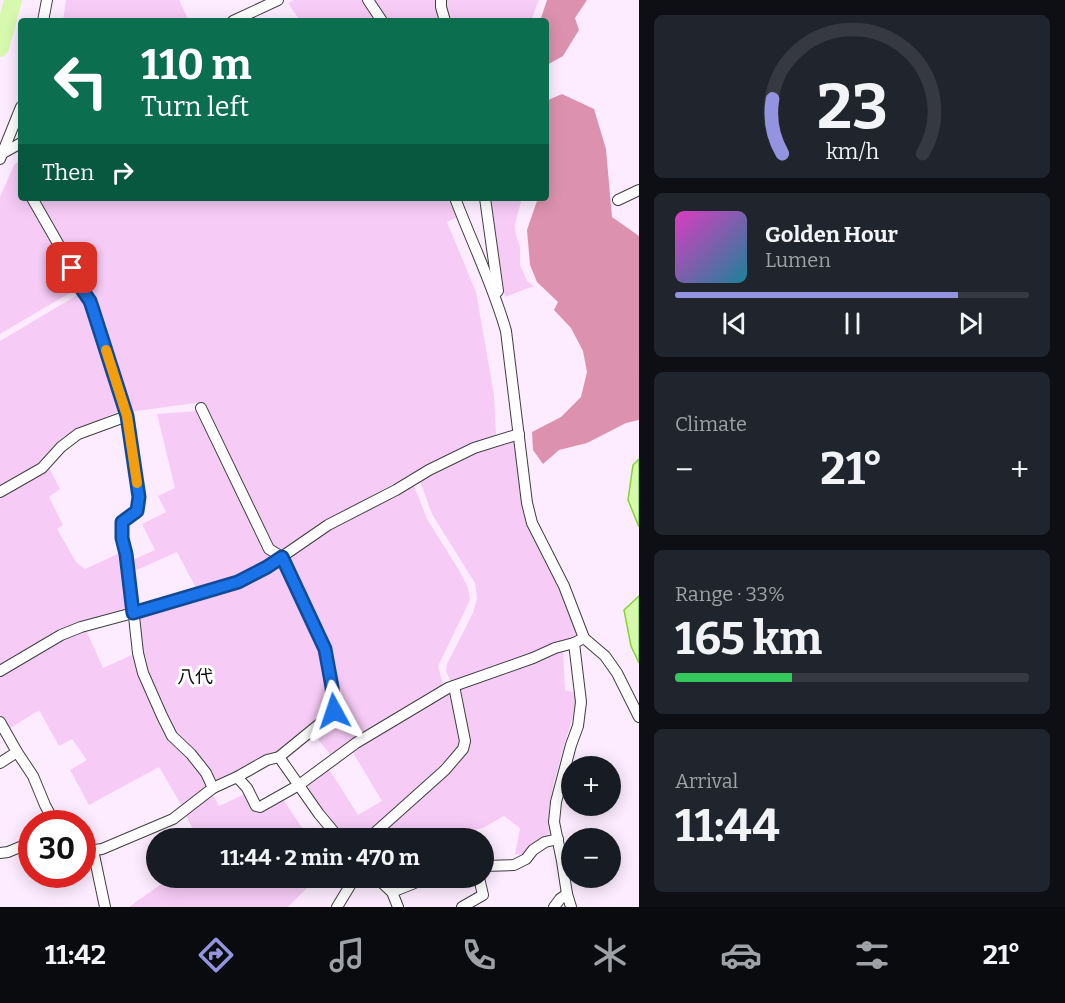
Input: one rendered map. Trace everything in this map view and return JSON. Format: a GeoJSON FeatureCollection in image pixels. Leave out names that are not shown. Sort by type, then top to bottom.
{"type":"FeatureCollection","features":[{"type":"Feature","properties":{"kind":"street"},"geometry":{"type":"LineString","coordinates":[[44,18],[47,0]]}},
{"type":"Feature","properties":{"kind":"street"},"geometry":{"type":"LineString","coordinates":[[239,18],[278,0]]}},
{"type":"Feature","properties":{"kind":"street"},"geometry":{"type":"LineString","coordinates":[[368,0],[380,18]]}},
{"type":"Feature","properties":{"kind":"street"},"geometry":{"type":"LineString","coordinates":[[441,0],[444,18]]}},
{"type":"Feature","properties":{"kind":"street"},"geometry":{"type":"LineString","coordinates":[[1,156],[18,114]]}},
{"type":"Feature","properties":{"kind":"street"},"geometry":{"type":"LineString","coordinates":[[1,156],[18,145]]}},
{"type":"Feature","properties":{"kind":"street"},"geometry":{"type":"LineString","coordinates":[[618,200],[639,190]]}},
{"type":"Feature","properties":{"kind":"street"},"geometry":{"type":"LineString","coordinates":[[34,201],[90,301],[127,416],[139,497],[137,511],[122,522],[122,538],[138,653],[143,673],[172,736],[191,754],[206,773],[213,788]]}},
{"type":"Feature","properties":{"kind":"street"},"geometry":{"type":"LineString","coordinates":[[456,201],[495,296],[506,331],[527,503],[532,523],[564,586],[579,640],[581,702],[578,726],[556,802],[554,822],[571,907]]}},
{"type":"Feature","properties":{"kind":"street"},"geometry":{"type":"LineString","coordinates":[[485,201],[498,291],[495,296]]}},
{"type":"Feature","properties":{"kind":"street"},"geometry":{"type":"LineString","coordinates":[[96,849],[102,849],[173,819],[213,788],[267,760],[279,757],[334,711],[325,649],[282,557],[269,549],[201,408]]}},
{"type":"Feature","properties":{"kind":"street"},"geometry":{"type":"LineString","coordinates":[[0,492],[42,468],[61,447],[78,434],[127,416]]}},
{"type":"Feature","properties":{"kind":"street"},"geometry":{"type":"LineString","coordinates":[[0,671],[61,635],[81,627],[238,582],[267,567],[328,525],[429,470],[474,448],[519,434]]}},
{"type":"Feature","properties":{"kind":"street"},"geometry":{"type":"LineString","coordinates":[[237,777],[247,788],[256,806],[260,807],[299,785],[356,743],[391,721],[454,686],[579,640]]}},
{"type":"Feature","properties":{"kind":"street"},"geometry":{"type":"LineString","coordinates":[[579,640],[605,656],[617,673],[639,717]]}},
{"type":"Feature","properties":{"kind":"street"},"geometry":{"type":"LineString","coordinates":[[380,828],[445,770],[463,749],[465,741],[454,686]]}},
{"type":"Feature","properties":{"kind":"street"},"geometry":{"type":"LineString","coordinates":[[0,722],[33,776],[48,810]]}},
{"type":"Feature","properties":{"kind":"street"},"geometry":{"type":"LineString","coordinates":[[0,763],[17,752]]}},
{"type":"Feature","properties":{"kind":"street"},"geometry":{"type":"LineString","coordinates":[[279,757],[331,828]]}},
{"type":"Feature","properties":{"kind":"street"},"geometry":{"type":"LineString","coordinates":[[494,866],[514,865],[545,842],[558,839]]}},
{"type":"Feature","properties":{"kind":"street"},"geometry":{"type":"LineString","coordinates":[[0,853],[18,848]]}},
{"type":"Feature","properties":{"kind":"street"},"geometry":{"type":"LineString","coordinates":[[96,877],[105,907]]}},
{"type":"Feature","properties":{"kind":"street"},"geometry":{"type":"LineString","coordinates":[[337,907],[349,888]]}},
{"type":"Feature","properties":{"kind":"street"},"geometry":{"type":"LineString","coordinates":[[388,888],[392,892],[398,907]]}},
{"type":"Feature","properties":{"kind":"street"},"geometry":{"type":"LineString","coordinates":[[392,892],[402,888]]}},
{"type":"Feature","properties":{"kind":"street"},"geometry":{"type":"LineString","coordinates":[[462,907],[483,895],[481,888]]}},
{"type":"Feature","properties":{"kind":"street"},"geometry":{"type":"LineString","coordinates":[[554,907],[567,894]]}},
{"type":"Feature","properties":{"kind":"shaded area"},"geometry":{"type":"Polygon","coordinates":[[[66,0],[179,0],[188,18],[63,18],[66,0]]]}},
{"type":"Feature","properties":{"kind":"shaded area"},"geometry":{"type":"Polygon","coordinates":[[[294,0],[366,0],[378,18],[298,18],[288,3],[294,0]]]}},
{"type":"Feature","properties":{"kind":"shaded area"},"geometry":{"type":"Polygon","coordinates":[[[374,0],[438,0],[441,18],[384,18],[374,0]]]}},
{"type":"Feature","properties":{"kind":"shaded area"},"geometry":{"type":"Polygon","coordinates":[[[444,0],[539,0],[532,18],[447,18],[444,0]]]}},
{"type":"Feature","properties":{"kind":"shaded area"},"geometry":{"type":"Polygon","coordinates":[[[547,0],[587,0],[575,18],[579,30],[563,56],[549,64],[549,18],[541,18],[547,0]]]}},
{"type":"Feature","properties":{"kind":"shaded area"},"geometry":{"type":"Polygon","coordinates":[[[562,94],[594,109],[606,149],[612,217],[639,236],[639,420],[626,423],[587,443],[559,450],[543,464],[533,450],[532,432],[561,417],[581,397],[587,372],[583,351],[571,328],[554,310],[558,302],[537,282],[530,265],[527,230],[537,201],[549,201],[549,100],[562,94]]]}},
{"type":"Feature","properties":{"kind":"shaded area"},"geometry":{"type":"Polygon","coordinates":[[[18,162],[18,201],[32,201],[78,288],[0,334],[0,197],[14,165],[18,162]]]}},
{"type":"Feature","properties":{"kind":"shaded area"},"geometry":{"type":"Polygon","coordinates":[[[39,201],[454,201],[460,216],[447,222],[476,292],[494,395],[496,435],[434,461],[368,498],[282,552],[273,546],[202,402],[129,412],[83,285],[39,201]]]}},
{"type":"Feature","properties":{"kind":"shaded area"},"geometry":{"type":"Polygon","coordinates":[[[487,201],[521,201],[515,224],[520,247],[520,265],[527,281],[534,286],[505,297],[487,201]]]}},
{"type":"Feature","properties":{"kind":"shaded area"},"geometry":{"type":"Polygon","coordinates":[[[79,294],[85,303],[119,411],[65,436],[45,460],[0,486],[0,341],[79,294]]]}},
{"type":"Feature","properties":{"kind":"shaded area"},"geometry":{"type":"Polygon","coordinates":[[[198,411],[277,557],[250,572],[197,590],[177,552],[132,572],[130,561],[155,550],[142,524],[166,512],[158,496],[175,488],[157,414],[198,411]]]}},
{"type":"Feature","properties":{"kind":"shaded area"},"geometry":{"type":"Polygon","coordinates":[[[516,440],[531,530],[555,576],[577,630],[575,638],[452,684],[446,671],[447,664],[473,613],[477,598],[475,583],[432,514],[420,481],[423,477],[479,450],[516,440]]]}},
{"type":"Feature","properties":{"kind":"shaded area"},"geometry":{"type":"Polygon","coordinates":[[[639,459],[639,527],[628,500],[633,465],[639,459]]]}},
{"type":"Feature","properties":{"kind":"shaded area"},"geometry":{"type":"Polygon","coordinates":[[[49,468],[60,489],[49,497],[63,525],[57,529],[76,562],[85,569],[122,552],[128,610],[59,629],[0,666],[0,495],[49,468]]]}},
{"type":"Feature","properties":{"kind":"shaded area"},"geometry":{"type":"Polygon","coordinates":[[[414,486],[427,519],[468,588],[470,600],[438,666],[443,685],[332,757],[314,734],[337,715],[341,708],[333,661],[328,642],[288,558],[331,528],[414,486]]]}},
{"type":"Feature","properties":{"kind":"shaded area"},"geometry":{"type":"Polygon","coordinates":[[[283,564],[322,646],[328,710],[279,752],[182,806],[159,767],[89,805],[70,770],[87,760],[72,739],[59,746],[39,710],[9,729],[0,714],[0,675],[50,645],[86,630],[103,668],[143,650],[139,615],[245,583],[283,564]]]}},
{"type":"Feature","properties":{"kind":"shaded area"},"geometry":{"type":"Polygon","coordinates":[[[639,596],[639,663],[631,646],[624,610],[639,596]]]}},
{"type":"Feature","properties":{"kind":"shaded area"},"geometry":{"type":"Polygon","coordinates":[[[563,650],[565,690],[576,693],[574,712],[554,781],[549,808],[551,833],[536,841],[524,855],[515,854],[520,828],[504,816],[483,828],[386,828],[470,744],[461,689],[563,650]]]}},
{"type":"Feature","properties":{"kind":"shaded area"},"geometry":{"type":"Polygon","coordinates":[[[451,691],[461,740],[460,747],[374,828],[337,828],[309,791],[308,783],[329,769],[358,815],[382,801],[352,751],[451,691]]]}},
{"type":"Feature","properties":{"kind":"shaded area"},"geometry":{"type":"Polygon","coordinates":[[[212,793],[219,806],[245,794],[256,813],[283,799],[302,828],[192,828],[186,815],[212,793]]]}},
{"type":"Feature","properties":{"kind":"shaded area"},"geometry":{"type":"Polygon","coordinates":[[[156,888],[307,888],[288,907],[129,907],[156,888]]]}},
{"type":"Feature","properties":{"kind":"waterway"},"geometry":{"type":"LineString","coordinates":[[0,48],[13,0]]}},
{"type":"Feature","properties":{"kind":"slow traffic"},"geometry":{"type":"LineString","coordinates":[[106,350],[127,416],[137,483]]}},
{"type":"Feature","properties":{"kind":"district","name":"八代"},"geometry":{"type":"Point","coordinates":[195,677]}},
{"type":"Feature","properties":{"kind":"route"},"geometry":{"type":"LineString","coordinates":[[72,268],[90,301],[127,416],[139,497],[137,511],[122,522],[122,538],[133,613],[238,582],[282,557],[325,649],[334,711]]}}]}
